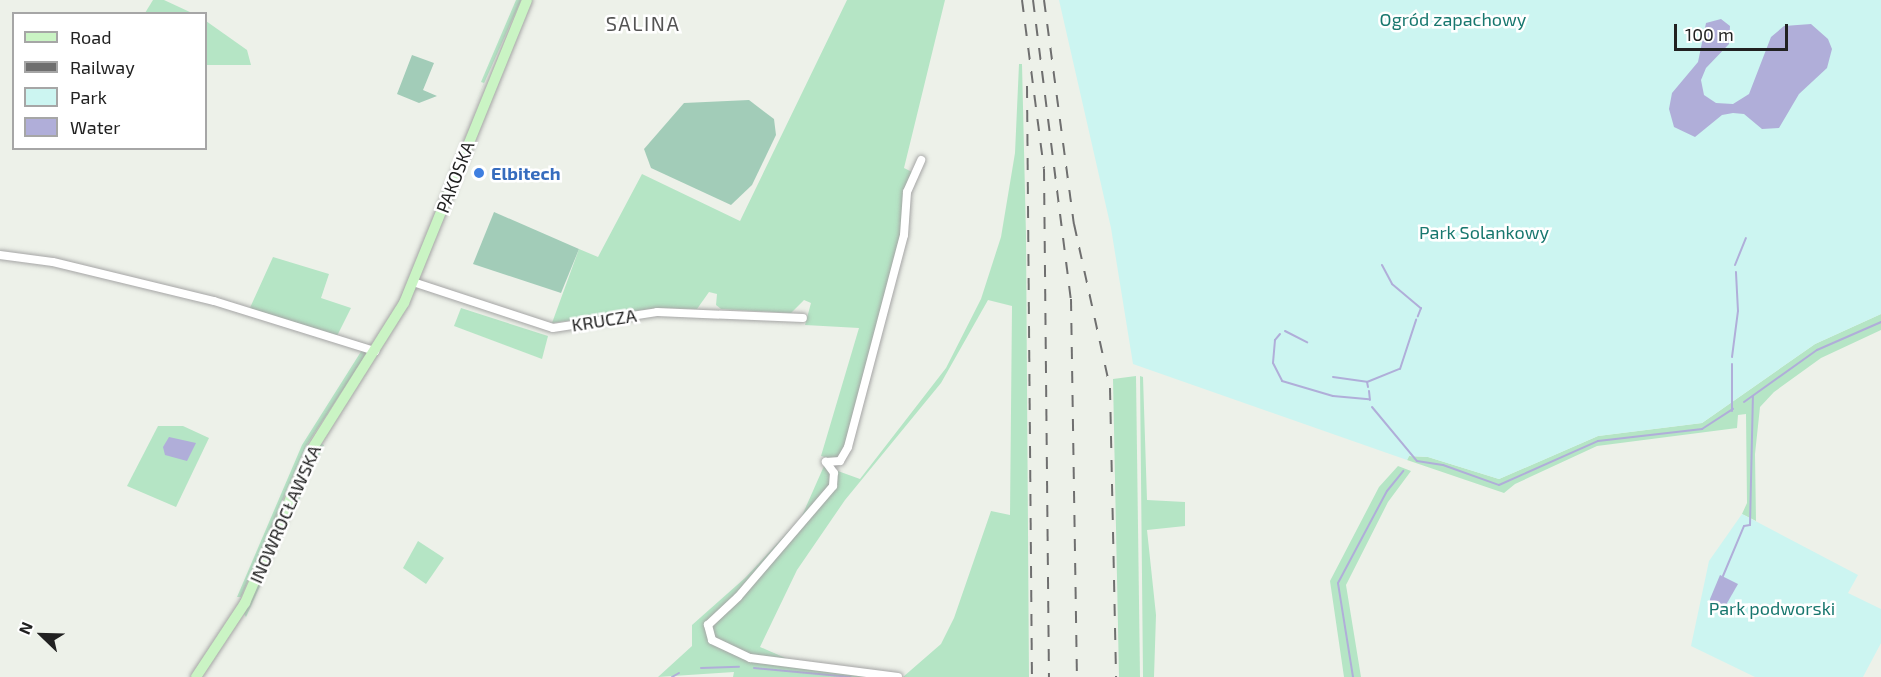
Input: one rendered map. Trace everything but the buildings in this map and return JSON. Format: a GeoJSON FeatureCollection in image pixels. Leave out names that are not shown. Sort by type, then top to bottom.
{"type":"FeatureCollection","features":[{"type":"Feature","properties":{"kind":"main road","name":"PAKOSKA"},"geometry":{"type":"LineString","coordinates":[[375,351],[413,282],[527,0]]}},
{"type":"Feature","properties":{"kind":"main road","name":"INOWROCŁAWSKA"},"geometry":{"type":"LineString","coordinates":[[196,677],[245,603],[312,449],[375,351]]}},
{"type":"Feature","properties":{"kind":"street"},"geometry":{"type":"LineString","coordinates":[[898,677],[750,657],[712,640],[708,625],[738,597],[833,486],[834,473],[826,462],[840,461],[848,447],[904,235],[907,192],[921,160]]}},
{"type":"Feature","properties":{"kind":"street"},"geometry":{"type":"LineString","coordinates":[[0,255],[53,262],[214,301],[375,351]]}},
{"type":"Feature","properties":{"kind":"street","name":"KRUCZA"},"geometry":{"type":"LineString","coordinates":[[413,282],[553,328],[657,312],[803,318]]}},
{"type":"Feature","properties":{"kind":"green space"},"geometry":{"type":"Polygon","coordinates":[[[153,0],[164,0],[190,12],[146,12],[153,0]]]}},
{"type":"Feature","properties":{"kind":"green space"},"geometry":{"type":"Polygon","coordinates":[[[516,0],[521,0],[474,106],[484,83],[481,82],[516,0]]]}},
{"type":"Feature","properties":{"kind":"green space"},"geometry":{"type":"Polygon","coordinates":[[[847,0],[945,0],[904,168],[912,172],[902,229],[845,447],[835,460],[821,456],[859,328],[805,325],[811,303],[804,300],[791,313],[721,309],[716,305],[717,294],[709,292],[697,309],[657,308],[552,323],[579,249],[598,257],[642,174],[740,221],[847,0]]]}},
{"type":"Feature","properties":{"kind":"green space","name":"Park Solankowy"},"geometry":{"type":"Polygon","coordinates":[[[1059,0],[1881,0],[1881,314],[1815,344],[1702,423],[1598,436],[1499,479],[1428,457],[1409,456],[1407,460],[1133,364],[1111,228],[1059,0]]]}},
{"type":"Feature","properties":{"kind":"green space"},"geometry":{"type":"Polygon","coordinates":[[[207,22],[247,50],[251,65],[207,65],[207,22]]]}},
{"type":"Feature","properties":{"kind":"green space"},"geometry":{"type":"Polygon","coordinates":[[[412,55],[434,63],[423,90],[437,96],[419,103],[397,94],[412,55]]]}},
{"type":"Feature","properties":{"kind":"green space"},"geometry":{"type":"Polygon","coordinates":[[[1019,64],[1022,64],[1026,236],[1029,677],[903,677],[941,644],[954,618],[991,511],[1010,515],[1012,306],[988,300],[941,383],[845,500],[797,570],[760,647],[790,660],[887,677],[733,677],[734,672],[658,677],[692,646],[692,625],[745,578],[801,518],[824,466],[860,479],[946,368],[981,299],[1001,237],[1015,153],[1019,64]]]}},
{"type":"Feature","properties":{"kind":"green space"},"geometry":{"type":"Polygon","coordinates":[[[749,100],[774,119],[776,135],[752,185],[731,205],[651,168],[644,149],[684,103],[749,100]]]}},
{"type":"Feature","properties":{"kind":"green space"},"geometry":{"type":"Polygon","coordinates":[[[494,212],[579,249],[561,293],[473,264],[494,212]]]}},
{"type":"Feature","properties":{"kind":"green space"},"geometry":{"type":"Polygon","coordinates":[[[273,257],[329,274],[321,298],[351,308],[337,336],[249,310],[273,257]]]}},
{"type":"Feature","properties":{"kind":"green space"},"geometry":{"type":"Polygon","coordinates":[[[461,308],[548,336],[542,359],[454,326],[461,308]]]}},
{"type":"Feature","properties":{"kind":"green space"},"geometry":{"type":"Polygon","coordinates":[[[1881,314],[1881,330],[1821,358],[1774,392],[1760,407],[1755,454],[1756,521],[1742,514],[1747,503],[1746,414],[1738,415],[1737,428],[1597,446],[1515,484],[1504,493],[1407,460],[1409,456],[1428,457],[1499,479],[1598,436],[1702,423],[1815,344],[1881,314]]]}},
{"type":"Feature","properties":{"kind":"green space"},"geometry":{"type":"Polygon","coordinates":[[[362,350],[367,353],[306,446],[241,597],[237,597],[302,445],[362,350]]]}},
{"type":"Feature","properties":{"kind":"green space"},"geometry":{"type":"Polygon","coordinates":[[[1136,376],[1140,677],[1119,677],[1113,379],[1136,376]]]}},
{"type":"Feature","properties":{"kind":"green space"},"geometry":{"type":"Polygon","coordinates":[[[1140,376],[1143,377],[1147,500],[1185,502],[1185,526],[1147,530],[1156,615],[1154,677],[1143,677],[1140,376]]]}},
{"type":"Feature","properties":{"kind":"green space"},"geometry":{"type":"Polygon","coordinates":[[[158,426],[183,426],[209,438],[176,507],[127,486],[158,426]]]}},
{"type":"Feature","properties":{"kind":"green space"},"geometry":{"type":"Polygon","coordinates":[[[320,443],[324,445],[246,617],[244,614],[320,443]]]}},
{"type":"Feature","properties":{"kind":"green space"},"geometry":{"type":"Polygon","coordinates":[[[1398,466],[1411,471],[1388,502],[1346,585],[1361,677],[1344,677],[1330,581],[1379,487],[1398,466]]]}},
{"type":"Feature","properties":{"kind":"green space","name":"Park podworski"},"geometry":{"type":"Polygon","coordinates":[[[1742,514],[1858,575],[1848,593],[1881,609],[1881,643],[1863,677],[1755,677],[1691,646],[1709,561],[1742,514]]]}},
{"type":"Feature","properties":{"kind":"green space"},"geometry":{"type":"Polygon","coordinates":[[[418,541],[444,558],[426,584],[403,568],[418,541]]]}},
{"type":"Feature","properties":{"kind":"water"},"geometry":{"type":"Polygon","coordinates":[[[1721,19],[1730,26],[1729,44],[1706,68],[1701,80],[1704,95],[1716,103],[1733,104],[1749,94],[1771,37],[1784,26],[1811,24],[1828,39],[1832,49],[1827,68],[1799,94],[1779,128],[1762,129],[1744,114],[1733,113],[1722,115],[1695,137],[1674,127],[1669,109],[1672,93],[1698,62],[1706,23],[1721,19]]]}},
{"type":"Feature","properties":{"kind":"water"},"geometry":{"type":"Polygon","coordinates":[[[169,437],[196,443],[187,461],[165,455],[163,447],[169,437]]]}},
{"type":"Feature","properties":{"kind":"water"},"geometry":{"type":"Polygon","coordinates":[[[1720,575],[1738,584],[1722,612],[1710,606],[1710,599],[1720,575]]]}},
{"type":"Feature","properties":{"kind":"waterway"},"geometry":{"type":"LineString","coordinates":[[1735,265],[1746,238]]}},
{"type":"Feature","properties":{"kind":"waterway"},"geometry":{"type":"LineString","coordinates":[[1382,265],[1392,284],[1421,308],[1418,316]]}},
{"type":"Feature","properties":{"kind":"waterway"},"geometry":{"type":"LineString","coordinates":[[1732,357],[1738,311],[1736,272]]}},
{"type":"Feature","properties":{"kind":"waterway"},"geometry":{"type":"LineString","coordinates":[[1368,387],[1367,382],[1400,369],[1416,320]]}},
{"type":"Feature","properties":{"kind":"waterway"},"geometry":{"type":"LineString","coordinates":[[1744,402],[1817,350],[1881,322]]}},
{"type":"Feature","properties":{"kind":"waterway"},"geometry":{"type":"LineString","coordinates":[[1285,331],[1307,342]]}},
{"type":"Feature","properties":{"kind":"waterway"},"geometry":{"type":"LineString","coordinates":[[1280,334],[1275,340],[1273,363],[1282,381],[1333,396],[1369,399]]}},
{"type":"Feature","properties":{"kind":"waterway"},"geometry":{"type":"LineString","coordinates":[[1732,364],[1732,411]]}},
{"type":"Feature","properties":{"kind":"waterway"},"geometry":{"type":"LineString","coordinates":[[1333,377],[1367,382]]}},
{"type":"Feature","properties":{"kind":"waterway"},"geometry":{"type":"LineString","coordinates":[[1369,391],[1370,400]]}},
{"type":"Feature","properties":{"kind":"waterway"},"geometry":{"type":"LineString","coordinates":[[1723,576],[1744,526],[1750,525],[1753,396]]}},
{"type":"Feature","properties":{"kind":"waterway"},"geometry":{"type":"LineString","coordinates":[[1372,407],[1417,461],[1443,465],[1499,485],[1598,441],[1702,429],[1733,409]]}},
{"type":"Feature","properties":{"kind":"waterway"},"geometry":{"type":"LineString","coordinates":[[1353,677],[1338,583],[1387,491],[1403,471]]}},
{"type":"Feature","properties":{"kind":"waterway"},"geometry":{"type":"LineString","coordinates":[[701,668],[739,667]]}},
{"type":"Feature","properties":{"kind":"waterway"},"geometry":{"type":"LineString","coordinates":[[754,668],[851,677]]}},
{"type":"Feature","properties":{"kind":"waterway"},"geometry":{"type":"LineString","coordinates":[[672,677],[679,673]]}},
{"type":"Feature","properties":{"kind":"railway"},"geometry":{"type":"LineString","coordinates":[[1022,0],[1044,169],[1049,677]]}},
{"type":"Feature","properties":{"kind":"railway"},"geometry":{"type":"LineString","coordinates":[[1033,0],[1071,299],[1077,677]]}},
{"type":"Feature","properties":{"kind":"railway"},"geometry":{"type":"LineString","coordinates":[[1044,0],[1074,224],[1110,388],[1116,677]]}},
{"type":"Feature","properties":{"kind":"railway"},"geometry":{"type":"LineString","coordinates":[[1027,86],[1032,677]]}},
{"type":"Feature","properties":{"kind":"place","name":"Elbitech"},"geometry":{"type":"Point","coordinates":[479,173]}},
{"type":"Feature","properties":{"kind":"district","name":"SALINA"},"geometry":{"type":"Point","coordinates":[643,23]}},
{"type":"Feature","properties":{"kind":"park label","name":"Ogród zapachowy"},"geometry":{"type":"Point","coordinates":[1453,19]}}]}
